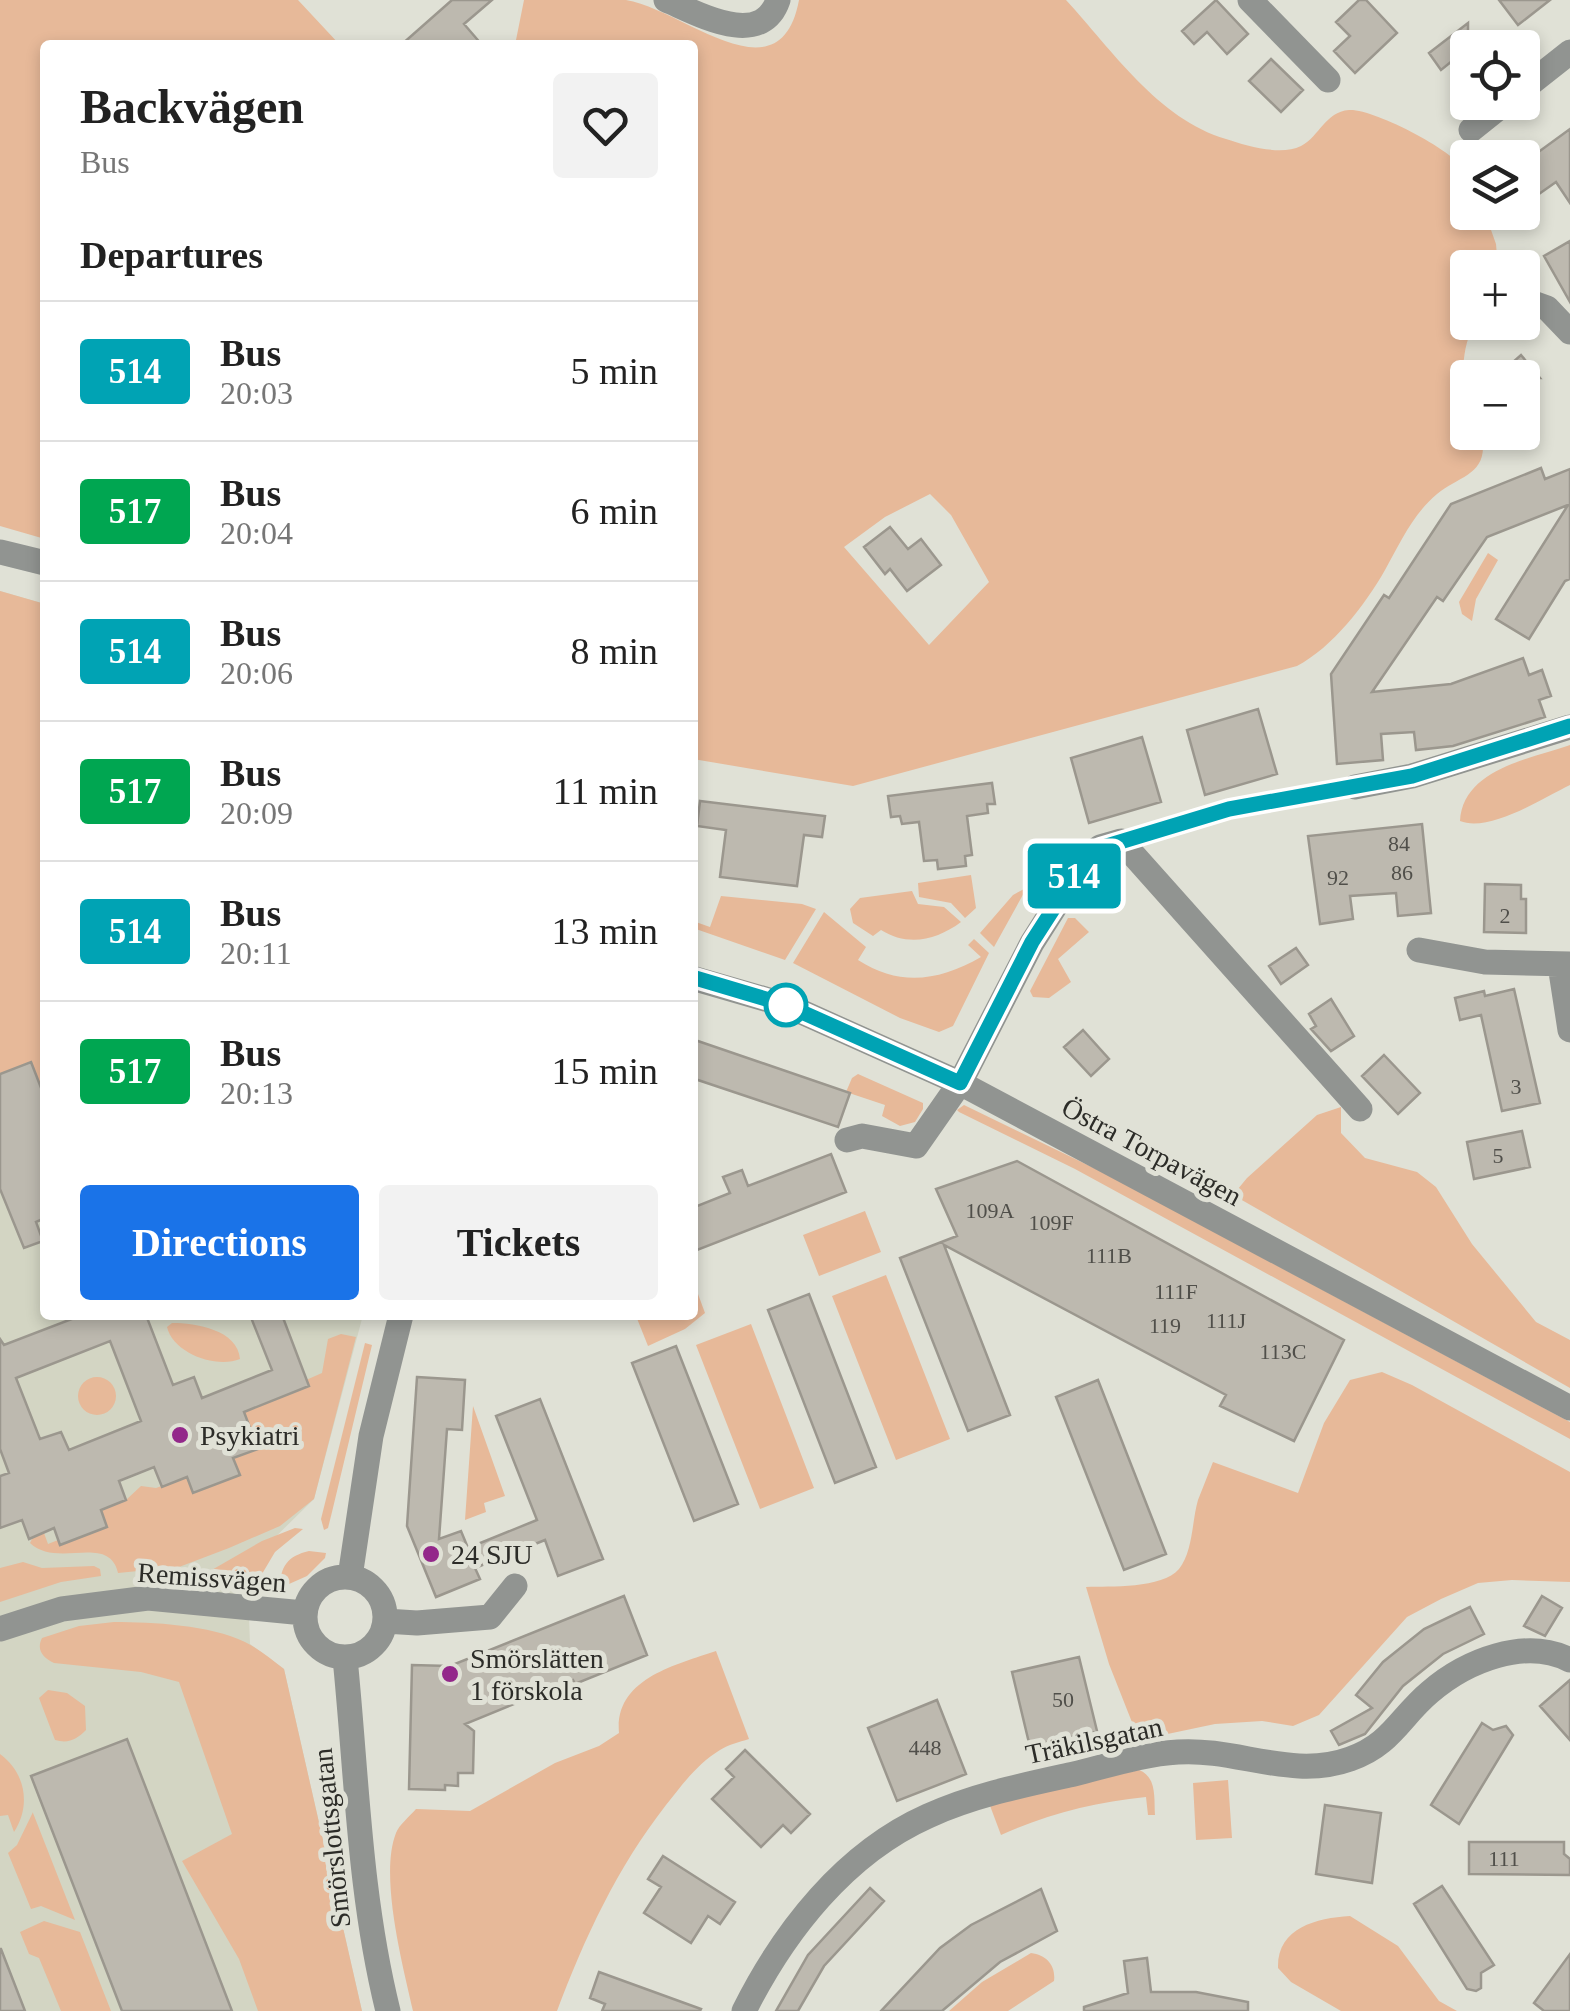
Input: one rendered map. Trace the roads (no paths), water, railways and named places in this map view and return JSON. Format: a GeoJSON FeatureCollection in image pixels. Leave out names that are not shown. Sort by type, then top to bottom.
{"type":"FeatureCollection","features":[{"type":"Feature","properties":{"kind":"street"},"geometry":{"type":"LineString","coordinates":[[666,0],[724,24],[741,26],[763,21],[775,10],[778,0]]}},
{"type":"Feature","properties":{"kind":"street"},"geometry":{"type":"LineString","coordinates":[[1250,0],[1328,80]]}},
{"type":"Feature","properties":{"kind":"street"},"geometry":{"type":"LineString","coordinates":[[1540,76],[1570,52]]}},
{"type":"Feature","properties":{"kind":"street"},"geometry":{"type":"LineString","coordinates":[[1472,130],[1484,120]]}},
{"type":"Feature","properties":{"kind":"street"},"geometry":{"type":"LineString","coordinates":[[1540,305],[1570,332]]}},
{"type":"Feature","properties":{"kind":"street"},"geometry":{"type":"LineString","coordinates":[[0,552],[40,562]]}},
{"type":"Feature","properties":{"kind":"street"},"geometry":{"type":"LineString","coordinates":[[1355,786],[1412,776],[1570,726]]}},
{"type":"Feature","properties":{"kind":"street"},"geometry":{"type":"LineString","coordinates":[[847,1140],[862,1136],[916,1146],[960,1083],[1032,942],[1086,858],[1120,841],[1360,1109]]}},
{"type":"Feature","properties":{"kind":"street"},"geometry":{"type":"LineString","coordinates":[[1419,950],[1484,962],[1565,965],[1570,1030]]}},
{"type":"Feature","properties":{"kind":"street","name":"Östra Torpavägen"},"geometry":{"type":"LineString","coordinates":[[698,980],[786,1005],[960,1083],[1570,1408]]}},
{"type":"Feature","properties":{"kind":"street"},"geometry":{"type":"LineString","coordinates":[[350,1577],[371,1436],[401,1320]]}},
{"type":"Feature","properties":{"kind":"street"},"geometry":{"type":"LineString","coordinates":[[350,1577],[376,1592],[382,1601],[385,1621],[372,1647],[345,1658],[318,1648],[307,1632],[304,1613],[310,1596],[323,1583],[350,1577]]}},
{"type":"Feature","properties":{"kind":"street"},"geometry":{"type":"LineString","coordinates":[[385,1621],[490,1617],[515,1586]]}},
{"type":"Feature","properties":{"kind":"street","name":"Remissvägen"},"geometry":{"type":"LineString","coordinates":[[0,1629],[62,1609],[148,1598],[304,1613]]}},
{"type":"Feature","properties":{"kind":"street","name":"Träkilsgatan"},"geometry":{"type":"LineString","coordinates":[[744,2011],[772,1961],[811,1906],[872,1849],[925,1817],[1008,1788],[1178,1752],[1223,1755],[1294,1768],[1349,1760],[1382,1743],[1427,1694],[1480,1662],[1519,1651],[1556,1653],[1570,1660]]}},
{"type":"Feature","properties":{"kind":"street","name":"Smörslottsgatan"},"geometry":{"type":"LineString","coordinates":[[345,1658],[363,1880],[388,2011]]}},
{"type":"Feature","properties":{"kind":"place","name":"Psykiatri"},"geometry":{"type":"Point","coordinates":[180,1435]}},
{"type":"Feature","properties":{"kind":"place","name":"24 SJU"},"geometry":{"type":"Point","coordinates":[431,1554]}},
{"type":"Feature","properties":{"kind":"place","name":"Smörslätten 1 förskola"},"geometry":{"type":"Point","coordinates":[450,1674]}}]}
